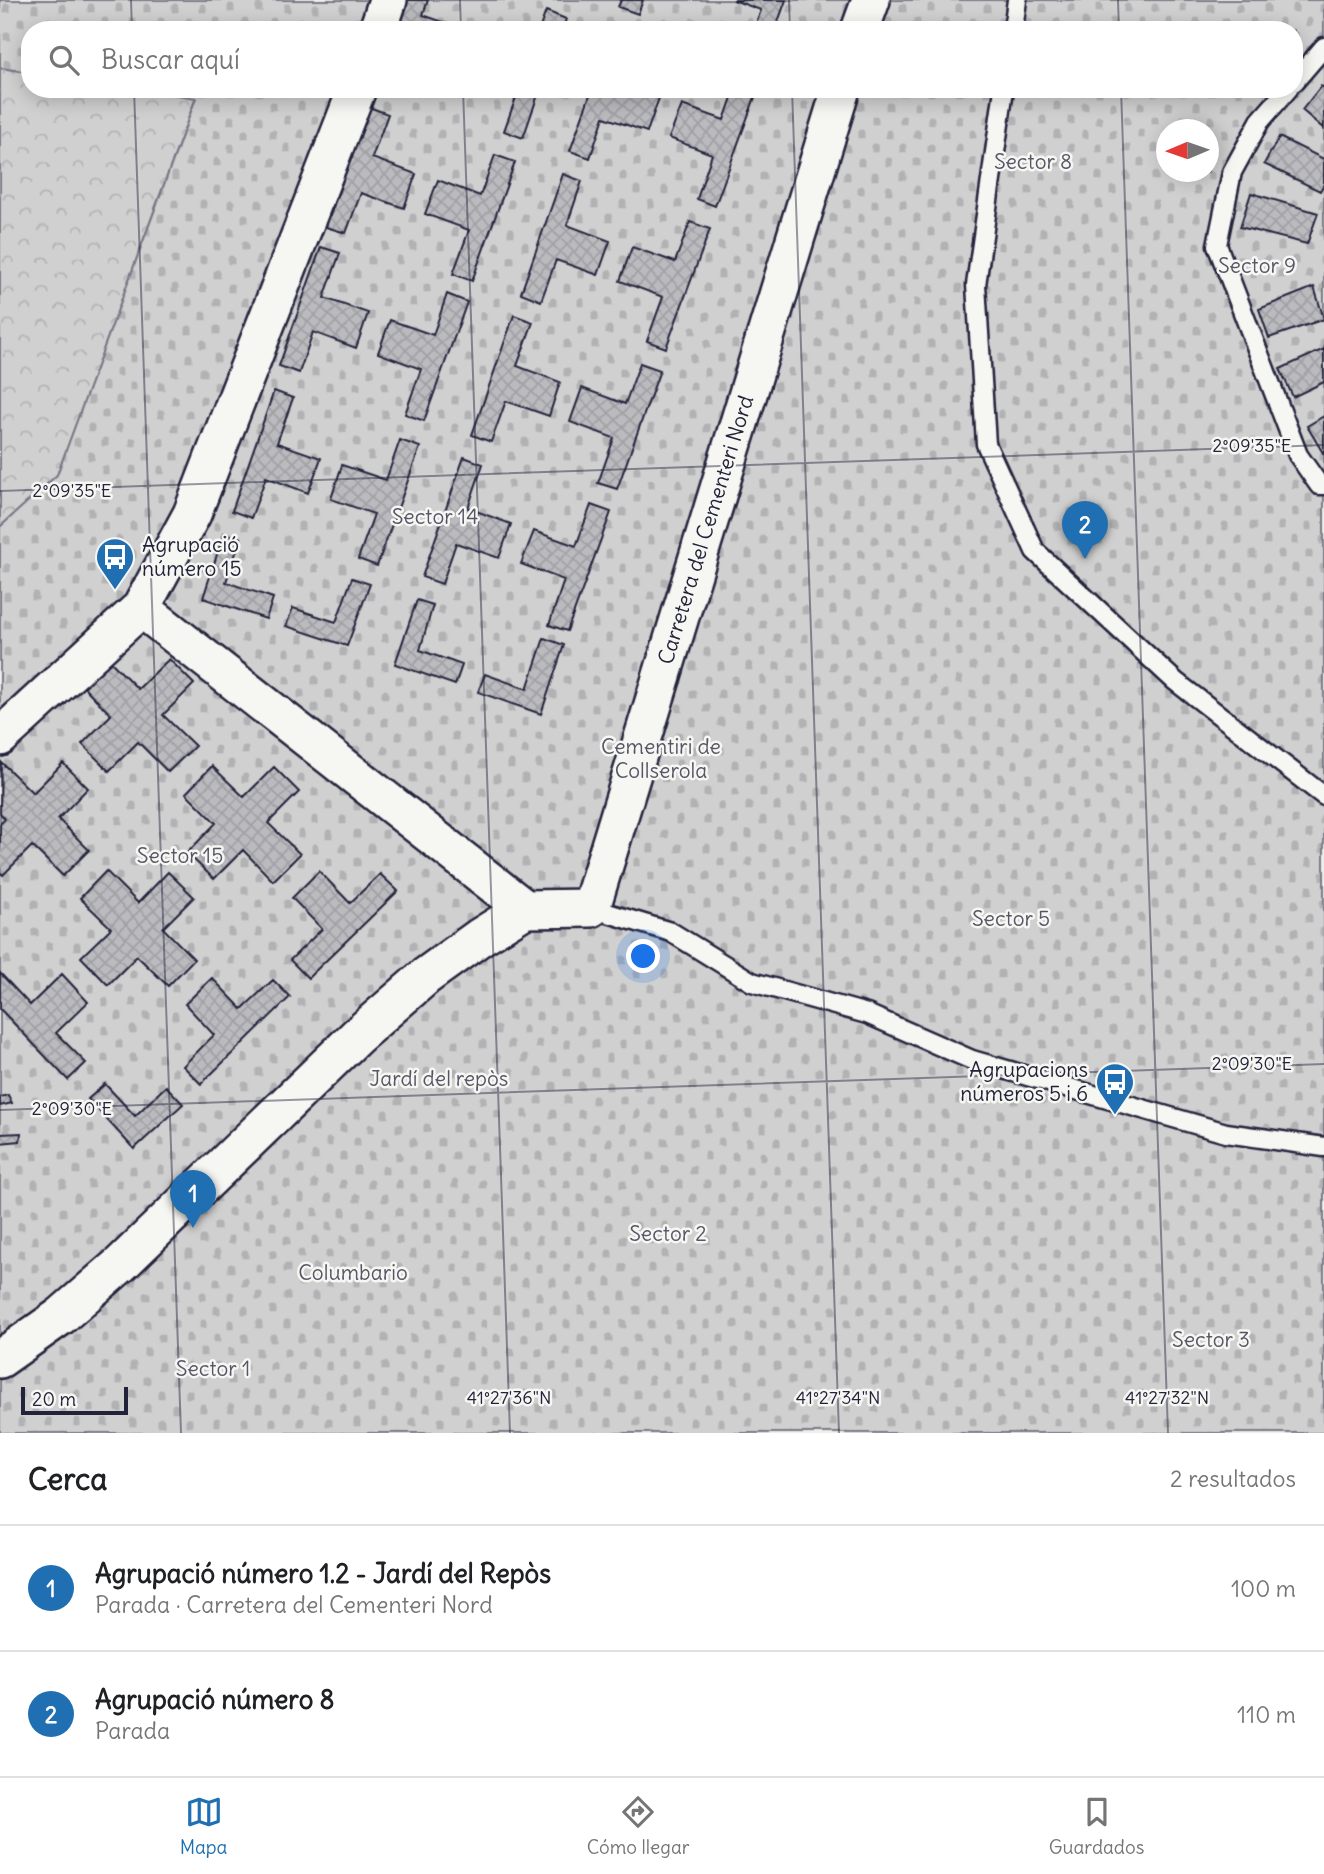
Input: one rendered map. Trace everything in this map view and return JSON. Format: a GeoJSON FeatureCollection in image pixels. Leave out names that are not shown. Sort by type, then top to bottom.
{"type":"FeatureCollection","features":[{"type":"Feature","properties":{"kind":"street"},"geometry":{"type":"LineString","coordinates":[[381,21],[388,0]]}},
{"type":"Feature","properties":{"kind":"street"},"geometry":{"type":"LineString","coordinates":[[863,21],[871,0]]}},
{"type":"Feature","properties":{"kind":"street"},"geometry":{"type":"LineString","coordinates":[[0,737],[141,608],[192,514],[354,98]]}},
{"type":"Feature","properties":{"kind":"street","name":"Carretera del Cementeri Nord"},"geometry":{"type":"LineString","coordinates":[[591,908],[838,98]]}},
{"type":"Feature","properties":{"kind":"street"},"geometry":{"type":"LineString","coordinates":[[141,608],[525,909]]}},
{"type":"Feature","properties":{"kind":"street"},"geometry":{"type":"LineString","coordinates":[[0,1359],[61,1316],[121,1264],[357,1036],[426,976],[525,909],[591,908]]}},
{"type":"Feature","properties":{"kind":"lane"},"geometry":{"type":"LineString","coordinates":[[1014,21],[1017,0]]}},
{"type":"Feature","properties":{"kind":"lane"},"geometry":{"type":"LineString","coordinates":[[1303,72],[1324,47]]}},
{"type":"Feature","properties":{"kind":"lane"},"geometry":{"type":"LineString","coordinates":[[1003,98],[976,285],[986,444],[1035,551],[1175,681],[1324,796]]}},
{"type":"Feature","properties":{"kind":"lane"},"geometry":{"type":"LineString","coordinates":[[1279,98],[1260,121],[1231,172],[1217,245],[1298,455],[1320,485],[1324,485]]}},
{"type":"Feature","properties":{"kind":"lane"},"geometry":{"type":"LineString","coordinates":[[591,908],[671,932],[752,982],[867,1014],[972,1060],[1226,1133],[1324,1147]]}},
{"type":"Feature","properties":{"kind":"green space","name":"Cementiri de Collserola"},"geometry":{"type":"Polygon","coordinates":[[[0,0],[1324,0],[1324,1433],[0,1433],[0,527],[57,475],[196,98],[1303,98],[1303,21],[21,21],[21,71],[0,68],[0,0]]]}},
{"type":"Feature","properties":{"kind":"green space"},"geometry":{"type":"Polygon","coordinates":[[[0,68],[21,71],[21,98],[196,98],[57,475],[0,527],[0,68]]]}},
{"type":"Feature","properties":{"kind":"building"},"geometry":{"type":"Polygon","coordinates":[[[407,0],[428,0],[423,15],[440,21],[399,21],[407,0]]]}},
{"type":"Feature","properties":{"kind":"building"},"geometry":{"type":"Polygon","coordinates":[[[621,0],[643,0],[638,14],[618,7],[621,0]]]}},
{"type":"Feature","properties":{"kind":"building"},"geometry":{"type":"Polygon","coordinates":[[[733,0],[786,0],[778,21],[757,21],[761,10],[733,0]]]}},
{"type":"Feature","properties":{"kind":"building"},"geometry":{"type":"Polygon","coordinates":[[[546,11],[566,19],[565,21],[542,21],[546,11]]]}},
{"type":"Feature","properties":{"kind":"building"},"geometry":{"type":"Polygon","coordinates":[[[1321,86],[1324,88],[1324,129],[1302,110],[1321,86]]]}},
{"type":"Feature","properties":{"kind":"building"},"geometry":{"type":"Polygon","coordinates":[[[516,98],[537,98],[523,138],[504,131],[516,98]]]}},
{"type":"Feature","properties":{"kind":"building"},"geometry":{"type":"Polygon","coordinates":[[[589,98],[659,98],[647,132],[604,117],[590,158],[570,151],[589,98]]]}},
{"type":"Feature","properties":{"kind":"building"},"geometry":{"type":"Polygon","coordinates":[[[732,98],[755,98],[715,206],[697,199],[712,154],[669,138],[682,105],[724,120],[732,98]]]}},
{"type":"Feature","properties":{"kind":"building"},"geometry":{"type":"Polygon","coordinates":[[[369,107],[388,114],[372,158],[416,174],[404,208],[361,193],[346,233],[326,227],[369,107]]]}},
{"type":"Feature","properties":{"kind":"building"},"geometry":{"type":"Polygon","coordinates":[[[1279,137],[1324,159],[1324,184],[1320,191],[1264,164],[1279,137]]]}},
{"type":"Feature","properties":{"kind":"building"},"geometry":{"type":"Polygon","coordinates":[[[495,155],[515,162],[472,281],[453,274],[469,230],[425,214],[438,180],[480,196],[495,155]]]}},
{"type":"Feature","properties":{"kind":"building"},"geometry":{"type":"Polygon","coordinates":[[[563,174],[582,181],[567,225],[610,241],[598,275],[556,260],[541,301],[521,293],[563,174]]]}},
{"type":"Feature","properties":{"kind":"building"},"geometry":{"type":"Polygon","coordinates":[[[1251,193],[1318,213],[1307,244],[1240,227],[1251,193]]]}},
{"type":"Feature","properties":{"kind":"building"},"geometry":{"type":"Polygon","coordinates":[[[690,222],[710,229],[666,348],[647,341],[663,297],[620,281],[632,247],[675,262],[690,222]]]}},
{"type":"Feature","properties":{"kind":"building"},"geometry":{"type":"Polygon","coordinates":[[[321,247],[340,253],[324,298],[368,313],[356,348],[313,332],[299,373],[279,366],[321,247]]]}},
{"type":"Feature","properties":{"kind":"building"},"geometry":{"type":"Polygon","coordinates":[[[1314,287],[1324,319],[1269,338],[1259,309],[1314,287]]]}},
{"type":"Feature","properties":{"kind":"building"},"geometry":{"type":"Polygon","coordinates":[[[447,294],[467,302],[424,421],[405,414],[421,369],[378,353],[390,320],[433,335],[447,294]]]}},
{"type":"Feature","properties":{"kind":"building"},"geometry":{"type":"Polygon","coordinates":[[[514,315],[533,322],[517,366],[560,382],[549,416],[506,401],[491,442],[472,435],[514,315]]]}},
{"type":"Feature","properties":{"kind":"building"},"geometry":{"type":"Polygon","coordinates":[[[1324,349],[1324,382],[1293,397],[1280,369],[1324,349]]]}},
{"type":"Feature","properties":{"kind":"building"},"geometry":{"type":"Polygon","coordinates":[[[640,363],[660,370],[617,489],[598,483],[614,438],[570,422],[582,388],[625,404],[640,363]]]}},
{"type":"Feature","properties":{"kind":"building"},"geometry":{"type":"Polygon","coordinates":[[[274,391],[293,398],[277,443],[321,458],[308,493],[266,477],[251,518],[232,511],[274,391]]]}},
{"type":"Feature","properties":{"kind":"building"},"geometry":{"type":"Polygon","coordinates":[[[1324,416],[1324,453],[1323,453],[1307,426],[1324,416]]]}},
{"type":"Feature","properties":{"kind":"building"},"geometry":{"type":"Polygon","coordinates":[[[400,440],[420,447],[377,566],[358,559],[374,514],[331,499],[342,465],[386,480],[400,440]]]}},
{"type":"Feature","properties":{"kind":"building"},"geometry":{"type":"Polygon","coordinates":[[[464,457],[483,464],[468,508],[511,524],[499,558],[456,543],[442,584],[422,577],[464,457]]]}},
{"type":"Feature","properties":{"kind":"building"},"geometry":{"type":"Polygon","coordinates":[[[591,505],[611,512],[567,631],[549,625],[564,580],[521,564],[534,531],[576,546],[591,505]]]}},
{"type":"Feature","properties":{"kind":"building"},"geometry":{"type":"Polygon","coordinates":[[[224,533],[241,538],[226,582],[273,598],[266,619],[203,598],[224,533]]]}},
{"type":"Feature","properties":{"kind":"building"},"geometry":{"type":"Polygon","coordinates":[[[352,578],[370,584],[347,646],[286,626],[293,608],[336,622],[352,578]]]}},
{"type":"Feature","properties":{"kind":"building"},"geometry":{"type":"Polygon","coordinates":[[[417,600],[433,605],[420,650],[462,665],[455,685],[395,664],[417,600]]]}},
{"type":"Feature","properties":{"kind":"building"},"geometry":{"type":"Polygon","coordinates":[[[544,638],[564,645],[541,714],[478,692],[485,674],[527,689],[544,638]]]}},
{"type":"Feature","properties":{"kind":"building"},"geometry":{"type":"Polygon","coordinates":[[[107,658],[138,689],[169,659],[194,684],[163,715],[195,746],[168,772],[138,742],[109,771],[82,744],[111,715],[81,684],[107,658]]]}},
{"type":"Feature","properties":{"kind":"building"},"geometry":{"type":"Polygon","coordinates":[[[1,762],[33,793],[63,763],[88,788],[58,819],[89,850],[63,876],[32,846],[3,875],[0,872],[0,824],[5,819],[0,813],[1,762]]]}},
{"type":"Feature","properties":{"kind":"building"},"geometry":{"type":"Polygon","coordinates":[[[212,766],[244,797],[274,767],[299,792],[268,823],[300,854],[273,881],[243,850],[214,879],[187,853],[216,823],[186,793],[212,766]]]}},
{"type":"Feature","properties":{"kind":"building"},"geometry":{"type":"Polygon","coordinates":[[[106,871],[138,903],[168,872],[194,897],[163,928],[194,959],[168,986],[137,956],[108,985],[81,957],[111,928],[80,898],[106,871]]]}},
{"type":"Feature","properties":{"kind":"building"},"geometry":{"type":"Polygon","coordinates":[[[319,871],[350,903],[380,874],[398,891],[308,978],[290,960],[322,929],[292,898],[319,871]]]}},
{"type":"Feature","properties":{"kind":"building"},"geometry":{"type":"Polygon","coordinates":[[[0,973],[30,1005],[62,974],[88,1002],[56,1033],[86,1063],[68,1080],[0,1009],[0,973]]]}},
{"type":"Feature","properties":{"kind":"building"},"geometry":{"type":"Polygon","coordinates":[[[212,978],[242,1009],[273,980],[290,997],[201,1084],[183,1066],[214,1035],[185,1004],[212,978]]]}},
{"type":"Feature","properties":{"kind":"building"},"geometry":{"type":"Polygon","coordinates":[[[105,1084],[135,1116],[166,1086],[183,1104],[134,1149],[88,1099],[105,1084]]]}},
{"type":"Feature","properties":{"kind":"building"},"geometry":{"type":"Polygon","coordinates":[[[8,1095],[12,1103],[0,1106],[0,1097],[8,1095]]]}},
{"type":"Feature","properties":{"kind":"building"},"geometry":{"type":"Polygon","coordinates":[[[21,1133],[20,1141],[0,1143],[0,1134],[21,1133]]]}},
{"type":"Feature","properties":{"kind":"place","name":"Agrupació número 8"},"geometry":{"type":"Point","coordinates":[1085,559]}},
{"type":"Feature","properties":{"kind":"place","name":"Agrupació número 15"},"geometry":{"type":"Point","coordinates":[115,591]}},
{"type":"Feature","properties":{"kind":"place","name":"Agrupacions números 5 i 6"},"geometry":{"type":"Point","coordinates":[1115,1116]}},
{"type":"Feature","properties":{"kind":"place","name":"Agrupació número 1.2 - Jardí del Repòs"},"geometry":{"type":"Point","coordinates":[193,1228]}},
{"type":"Feature","properties":{"kind":"park label","name":"Sector 8"},"geometry":{"type":"Point","coordinates":[1033,162]}},
{"type":"Feature","properties":{"kind":"park label","name":"Sector 9"},"geometry":{"type":"Point","coordinates":[1257,266]}},
{"type":"Feature","properties":{"kind":"park label","name":"Sector 14"},"geometry":{"type":"Point","coordinates":[435,517]}},
{"type":"Feature","properties":{"kind":"park label","name":"Sector 15"},"geometry":{"type":"Point","coordinates":[180,856]}},
{"type":"Feature","properties":{"kind":"park label","name":"Sector 5"},"geometry":{"type":"Point","coordinates":[1011,919]}},
{"type":"Feature","properties":{"kind":"park label","name":"Jardí del repòs"},"geometry":{"type":"Point","coordinates":[439,1079]}},
{"type":"Feature","properties":{"kind":"park label","name":"Sector 2"},"geometry":{"type":"Point","coordinates":[668,1234]}},
{"type":"Feature","properties":{"kind":"park label","name":"Columbario"},"geometry":{"type":"Point","coordinates":[353,1273]}},
{"type":"Feature","properties":{"kind":"park label","name":"Sector 3"},"geometry":{"type":"Point","coordinates":[1211,1340]}},
{"type":"Feature","properties":{"kind":"park label","name":"Sector 1"},"geometry":{"type":"Point","coordinates":[213,1369]}}]}
